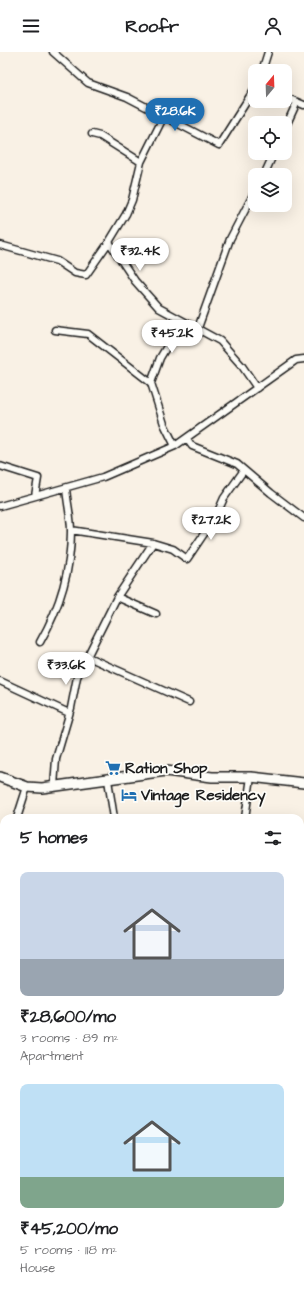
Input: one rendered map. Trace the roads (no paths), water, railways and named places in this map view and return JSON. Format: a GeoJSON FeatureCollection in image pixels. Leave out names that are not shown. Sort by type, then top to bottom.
{"type":"FeatureCollection","features":[{"type":"Feature","properties":{"kind":"main road"},"geometry":{"type":"LineString","coordinates":[[0,777],[27,787],[42,788],[166,771],[212,777],[251,777],[304,784]]}},
{"type":"Feature","properties":{"kind":"street"},"geometry":{"type":"LineString","coordinates":[[53,52],[88,83],[128,97],[220,145],[248,99]]}},
{"type":"Feature","properties":{"kind":"street"},"geometry":{"type":"LineString","coordinates":[[264,64],[268,52]]}},
{"type":"Feature","properties":{"kind":"street"},"geometry":{"type":"LineString","coordinates":[[292,100],[304,105]]}},
{"type":"Feature","properties":{"kind":"street"},"geometry":{"type":"LineString","coordinates":[[291,116],[297,102]]}},
{"type":"Feature","properties":{"kind":"street"},"geometry":{"type":"LineString","coordinates":[[0,245],[57,261],[75,273],[86,275],[109,242],[129,207],[141,162],[164,116]]}},
{"type":"Feature","properties":{"kind":"street"},"geometry":{"type":"LineString","coordinates":[[92,134],[100,136],[141,162]]}},
{"type":"Feature","properties":{"kind":"street"},"geometry":{"type":"LineString","coordinates":[[198,328],[230,239],[248,204]]}},
{"type":"Feature","properties":{"kind":"street"},"geometry":{"type":"LineString","coordinates":[[109,242],[146,295],[159,308],[220,341],[242,366],[257,388]]}},
{"type":"Feature","properties":{"kind":"street"},"geometry":{"type":"LineString","coordinates":[[151,383],[160,358],[182,321]]}},
{"type":"Feature","properties":{"kind":"street"},"geometry":{"type":"LineString","coordinates":[[55,330],[88,334],[151,383],[164,424],[175,446]]}},
{"type":"Feature","properties":{"kind":"street"},"geometry":{"type":"LineString","coordinates":[[0,506],[102,477],[175,446],[187,439],[296,360],[304,359]]}},
{"type":"Feature","properties":{"kind":"street"},"geometry":{"type":"LineString","coordinates":[[187,439],[192,446],[234,462],[304,518]]}},
{"type":"Feature","properties":{"kind":"street"},"geometry":{"type":"LineString","coordinates":[[0,466],[38,478],[35,496]]}},
{"type":"Feature","properties":{"kind":"street"},"geometry":{"type":"LineString","coordinates":[[71,530],[153,543],[173,549],[187,559],[216,516],[224,498],[244,470]]}},
{"type":"Feature","properties":{"kind":"street"},"geometry":{"type":"LineString","coordinates":[[40,642],[47,631],[65,584],[71,530],[66,488]]}},
{"type":"Feature","properties":{"kind":"street"},"geometry":{"type":"LineString","coordinates":[[54,786],[56,759],[71,708],[77,677],[88,658],[117,597],[153,543]]}},
{"type":"Feature","properties":{"kind":"street"},"geometry":{"type":"LineString","coordinates":[[117,597],[156,614]]}},
{"type":"Feature","properties":{"kind":"street"},"geometry":{"type":"LineString","coordinates":[[88,658],[189,702]]}},
{"type":"Feature","properties":{"kind":"street"},"geometry":{"type":"LineString","coordinates":[[0,681],[69,713]]}},
{"type":"Feature","properties":{"kind":"street"},"geometry":{"type":"LineString","coordinates":[[246,814],[251,777]]}},
{"type":"Feature","properties":{"kind":"street"},"geometry":{"type":"LineString","coordinates":[[108,780],[113,814]]}},
{"type":"Feature","properties":{"kind":"street"},"geometry":{"type":"LineString","coordinates":[[18,814],[27,787]]}},
{"type":"Feature","properties":{"kind":"place","name":"Ration Shop"},"geometry":{"type":"Point","coordinates":[113,768]}},
{"type":"Feature","properties":{"kind":"place","name":"Vintage Residency"},"geometry":{"type":"Point","coordinates":[129,795]}}]}
